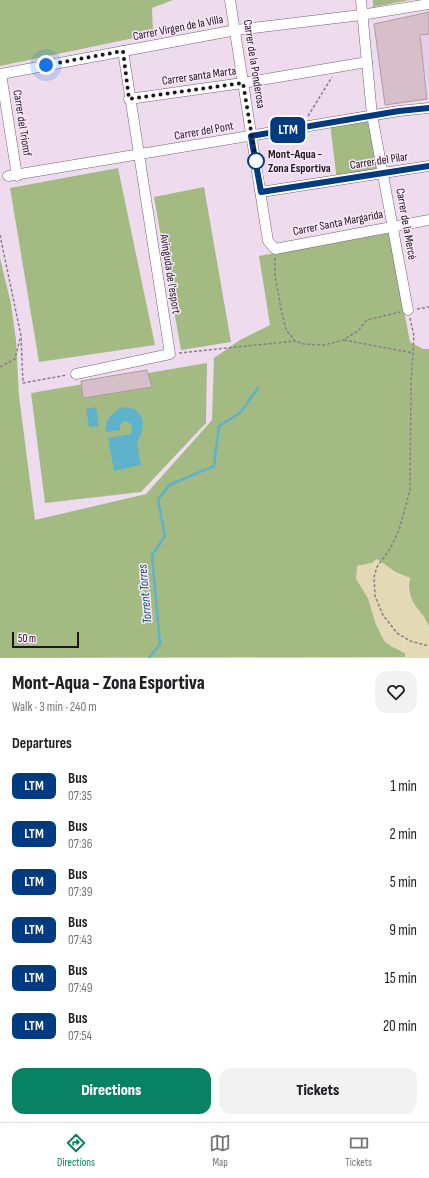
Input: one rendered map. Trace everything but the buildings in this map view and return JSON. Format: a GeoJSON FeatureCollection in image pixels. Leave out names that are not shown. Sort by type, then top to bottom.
{"type":"FeatureCollection","features":[{"type":"Feature","properties":{"kind":"street","name":"Carrer de la Ponderosa"},"geometry":{"type":"LineString","coordinates":[[230,0],[236,30],[268,241],[275,249]]}},
{"type":"Feature","properties":{"kind":"street","name":"Carrer de la Mercè"},"geometry":{"type":"LineString","coordinates":[[361,0],[361,15],[372,116],[384,172],[408,310]]}},
{"type":"Feature","properties":{"kind":"street","name":"Carrer Virgen de la Villa"},"geometry":{"type":"LineString","coordinates":[[1,74],[236,30],[361,15],[429,4]]}},
{"type":"Feature","properties":{"kind":"street","name":"Avinguda de l'esport"},"geometry":{"type":"LineString","coordinates":[[123,51],[129,99],[170,354]]}},
{"type":"Feature","properties":{"kind":"street","name":"Carrer santa Marta"},"geometry":{"type":"LineString","coordinates":[[129,99],[243,83],[367,62]]}},
{"type":"Feature","properties":{"kind":"street","name":"Carrer del Triomf"},"geometry":{"type":"LineString","coordinates":[[1,74],[12,176]]}},
{"type":"Feature","properties":{"kind":"street","name":"Carrer del Pont"},"geometry":{"type":"LineString","coordinates":[[12,176],[372,116],[429,108]]}},
{"type":"Feature","properties":{"kind":"street","name":"Carrer del Pilar"},"geometry":{"type":"LineString","coordinates":[[261,192],[429,166]]}},
{"type":"Feature","properties":{"kind":"street","name":"Carrer Santa Margarida"},"geometry":{"type":"LineString","coordinates":[[275,249],[429,220]]}},
{"type":"Feature","properties":{"kind":"street"},"geometry":{"type":"LineString","coordinates":[[76,374],[170,354]]}},
{"type":"Feature","properties":{"kind":"path"},"geometry":{"type":"LineString","coordinates":[[300,128],[338,68]]}},
{"type":"Feature","properties":{"kind":"path"},"geometry":{"type":"LineString","coordinates":[[0,235],[21,336],[23,383],[76,374]]}},
{"type":"Feature","properties":{"kind":"path"},"geometry":{"type":"LineString","coordinates":[[275,249],[275,275],[286,330],[295,340],[304,344],[324,345],[343,340],[358,331],[367,320],[408,310],[429,307]]}},
{"type":"Feature","properties":{"kind":"path"},"geometry":{"type":"LineString","coordinates":[[408,310],[414,336],[410,490],[399,530],[390,549],[377,567],[374,577],[375,596],[383,615],[397,633],[410,641],[429,646]]}},
{"type":"Feature","properties":{"kind":"path"},"geometry":{"type":"LineString","coordinates":[[0,367],[14,359],[21,336]]}},
{"type":"Feature","properties":{"kind":"path"},"geometry":{"type":"LineString","coordinates":[[170,354],[295,340]]}},
{"type":"Feature","properties":{"kind":"path"},"geometry":{"type":"LineString","coordinates":[[343,340],[413,354]]}},
{"type":"Feature","properties":{"kind":"shaded area"},"geometry":{"type":"Polygon","coordinates":[[[429,34],[429,90],[420,44],[423,35],[429,34]]]}},
{"type":"Feature","properties":{"kind":"green space"},"geometry":{"type":"Polygon","coordinates":[[[0,0],[173,0],[152,8],[153,34],[0,66],[0,0]]]}},
{"type":"Feature","properties":{"kind":"green space"},"geometry":{"type":"Polygon","coordinates":[[[373,0],[410,0],[373,7],[373,0]]]}},
{"type":"Feature","properties":{"kind":"green space"},"geometry":{"type":"Polygon","coordinates":[[[372,115],[384,172],[337,181],[330,123],[372,115]]]}},
{"type":"Feature","properties":{"kind":"green space"},"geometry":{"type":"Polygon","coordinates":[[[118,168],[155,345],[39,362],[10,188],[118,168]]]}},
{"type":"Feature","properties":{"kind":"green space"},"geometry":{"type":"Polygon","coordinates":[[[204,187],[231,342],[181,350],[154,197],[204,187]]]}},
{"type":"Feature","properties":{"kind":"green space"},"geometry":{"type":"Polygon","coordinates":[[[389,233],[410,342],[423,349],[429,349],[429,627],[411,598],[409,591],[410,578],[395,572],[377,559],[372,563],[357,566],[359,583],[368,598],[376,624],[381,634],[391,646],[405,653],[407,657],[0,658],[0,258],[11,304],[16,340],[19,396],[35,520],[146,494],[212,420],[214,358],[240,340],[270,325],[259,256],[389,233]]]}},
{"type":"Feature","properties":{"kind":"green space"},"geometry":{"type":"Polygon","coordinates":[[[207,363],[206,423],[141,492],[45,503],[31,393],[207,363]]]}},
{"type":"Feature","properties":{"kind":"sand"},"geometry":{"type":"Polygon","coordinates":[[[377,559],[395,572],[410,578],[409,593],[411,599],[429,626],[429,658],[405,658],[405,653],[386,643],[383,639],[376,624],[368,598],[356,579],[357,566],[372,563],[377,559]]]}},
{"type":"Feature","properties":{"kind":"water"},"geometry":{"type":"Polygon","coordinates":[[[96,407],[99,426],[89,427],[86,409],[96,407]]]}},
{"type":"Feature","properties":{"kind":"water"},"geometry":{"type":"Polygon","coordinates":[[[123,407],[137,411],[142,418],[143,428],[141,436],[138,440],[141,465],[114,471],[108,438],[131,434],[132,428],[130,423],[125,421],[120,425],[120,430],[106,432],[106,423],[110,416],[123,407]]]}},
{"type":"Feature","properties":{"kind":"waterway","name":"Torrent Torres"},"geometry":{"type":"LineString","coordinates":[[149,658],[160,644],[152,555],[165,536],[158,500],[169,485],[214,466],[219,426],[240,413],[258,388]]}},
{"type":"Feature","properties":{"kind":"bus line","name":"LTM"},"geometry":{"type":"LineString","coordinates":[[429,108],[399,111],[251,136],[261,192],[429,166]]}},
{"type":"Feature","properties":{"kind":"place","name":"Mont-Aqua - Zona Esportiva"},"geometry":{"type":"Point","coordinates":[256,161]}},
{"type":"Feature","properties":{"kind":"route"},"geometry":{"type":"LineString","coordinates":[[46,65],[123,51],[129,99],[243,83],[256,161]]}}]}
